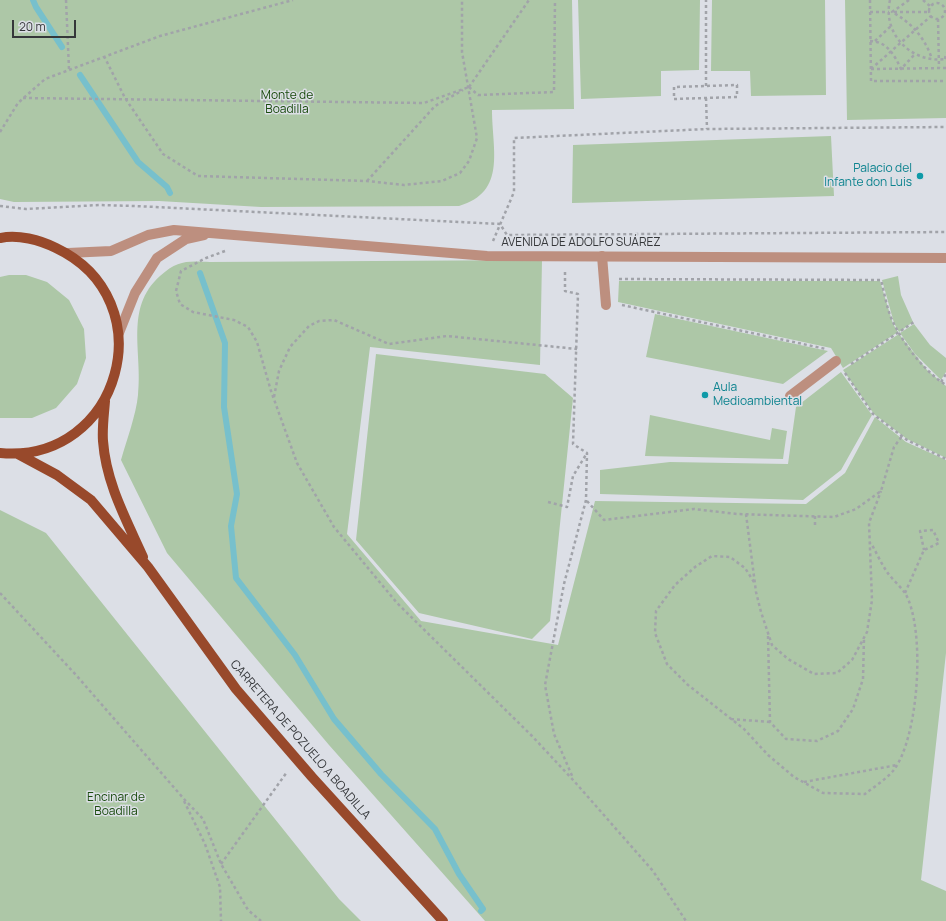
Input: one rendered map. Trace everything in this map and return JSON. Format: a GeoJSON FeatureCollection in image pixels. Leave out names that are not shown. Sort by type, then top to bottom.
{"type":"FeatureCollection","features":[{"type":"Feature","properties":{"kind":"main road"},"geometry":{"type":"LineString","coordinates":[[0,238],[25,238],[47,243],[68,253],[93,274],[111,302],[119,333],[119,357],[114,380],[105,401],[89,422],[68,438],[44,449],[18,454],[0,453]]}},
{"type":"Feature","properties":{"kind":"main road","name":"CARRETERA DE POZUELO A BOADILLA"},"geometry":{"type":"LineString","coordinates":[[105,401],[102,439],[107,469],[118,503],[148,567]]}},
{"type":"Feature","properties":{"kind":"main road","name":"CARRETERA DE POZUELO A BOADILLA"},"geometry":{"type":"LineString","coordinates":[[18,454],[56,474],[91,500],[148,567],[236,689],[297,759],[444,921]]}},
{"type":"Feature","properties":{"kind":"street","name":"AVENIDA DE ADOLFO SUÁREZ"},"geometry":{"type":"LineString","coordinates":[[68,253],[111,251],[148,235],[174,230],[487,256],[565,255],[946,258]]}},
{"type":"Feature","properties":{"kind":"street","name":"AVENIDA DE ADOLFO SUÁREZ"},"geometry":{"type":"LineString","coordinates":[[119,333],[135,293],[157,258],[186,239],[216,233]]}},
{"type":"Feature","properties":{"kind":"street"},"geometry":{"type":"LineString","coordinates":[[602,256],[611,304]]}},
{"type":"Feature","properties":{"kind":"street"},"geometry":{"type":"LineString","coordinates":[[790,396],[839,365]]}},
{"type":"Feature","properties":{"kind":"path"},"geometry":{"type":"LineString","coordinates":[[66,0],[69,69]]}},
{"type":"Feature","properties":{"kind":"path"},"geometry":{"type":"LineString","coordinates":[[0,132],[18,103],[45,79],[160,36],[293,0]]}},
{"type":"Feature","properties":{"kind":"path"},"geometry":{"type":"LineString","coordinates":[[104,56],[125,98],[163,154],[198,176],[367,181],[404,185],[442,181],[460,173],[469,161],[476,138],[469,87],[462,52],[462,0]]}},
{"type":"Feature","properties":{"kind":"path"},"geometry":{"type":"LineString","coordinates":[[367,181],[435,106],[469,87],[529,0]]}},
{"type":"Feature","properties":{"kind":"path"},"geometry":{"type":"LineString","coordinates":[[469,87],[478,95],[554,92],[555,0]]}},
{"type":"Feature","properties":{"kind":"path"},"geometry":{"type":"LineString","coordinates":[[706,0],[706,86]]}},
{"type":"Feature","properties":{"kind":"path"},"geometry":{"type":"LineString","coordinates":[[870,0],[871,81],[946,81]]}},
{"type":"Feature","properties":{"kind":"path"},"geometry":{"type":"LineString","coordinates":[[890,0],[888,12],[891,26],[900,43],[915,54],[933,60],[945,59],[946,53]]}},
{"type":"Feature","properties":{"kind":"path"},"geometry":{"type":"LineString","coordinates":[[892,12],[909,0]]}},
{"type":"Feature","properties":{"kind":"path"},"geometry":{"type":"LineString","coordinates":[[923,0],[931,7]]}},
{"type":"Feature","properties":{"kind":"path"},"geometry":{"type":"LineString","coordinates":[[937,2],[945,6],[945,18],[938,19],[931,16],[929,12],[931,7],[937,2]]}},
{"type":"Feature","properties":{"kind":"path"},"geometry":{"type":"LineString","coordinates":[[870,12],[929,12]]}},
{"type":"Feature","properties":{"kind":"path"},"geometry":{"type":"LineString","coordinates":[[892,12],[916,30],[926,44],[933,60]]}},
{"type":"Feature","properties":{"kind":"path"},"geometry":{"type":"LineString","coordinates":[[871,69],[931,16]]}},
{"type":"Feature","properties":{"kind":"path"},"geometry":{"type":"LineString","coordinates":[[938,19],[939,68]]}},
{"type":"Feature","properties":{"kind":"path"},"geometry":{"type":"LineString","coordinates":[[875,41],[891,26]]}},
{"type":"Feature","properties":{"kind":"path"},"geometry":{"type":"LineString","coordinates":[[870,41],[875,41],[891,52],[898,60],[902,69]]}},
{"type":"Feature","properties":{"kind":"path"},"geometry":{"type":"LineString","coordinates":[[902,69],[915,54]]}},
{"type":"Feature","properties":{"kind":"path"},"geometry":{"type":"LineString","coordinates":[[871,69],[946,68]]}},
{"type":"Feature","properties":{"kind":"path"},"geometry":{"type":"LineString","coordinates":[[737,85],[737,97],[674,99],[674,87],[706,86],[737,85]]}},
{"type":"Feature","properties":{"kind":"path"},"geometry":{"type":"LineString","coordinates":[[23,98],[125,98],[424,103],[469,87]]}},
{"type":"Feature","properties":{"kind":"path"},"geometry":{"type":"LineString","coordinates":[[706,98],[707,129]]}},
{"type":"Feature","properties":{"kind":"path"},"geometry":{"type":"LineString","coordinates":[[487,256],[514,192],[514,138],[707,129],[946,127]]}},
{"type":"Feature","properties":{"kind":"path"},"geometry":{"type":"LineString","coordinates":[[0,206],[26,209],[114,205],[500,224]]}},
{"type":"Feature","properties":{"kind":"path"},"geometry":{"type":"LineString","coordinates":[[500,224],[507,235],[946,232]]}},
{"type":"Feature","properties":{"kind":"path"},"geometry":{"type":"LineString","coordinates":[[216,233],[225,251],[206,258],[181,271],[176,291],[180,304],[193,312],[234,320],[248,327],[258,342],[274,398],[297,463],[334,528],[397,603],[532,736],[574,781],[653,871],[686,921]]}},
{"type":"Feature","properties":{"kind":"path"},"geometry":{"type":"LineString","coordinates":[[565,255],[565,291],[578,294],[573,444],[587,453]]}},
{"type":"Feature","properties":{"kind":"path"},"geometry":{"type":"LineString","coordinates":[[617,286],[617,279],[881,280],[894,324],[915,355],[941,382],[946,384]]}},
{"type":"Feature","properties":{"kind":"path"},"geometry":{"type":"LineString","coordinates":[[611,304],[829,350],[873,414],[902,436],[946,459]]}},
{"type":"Feature","properties":{"kind":"path"},"geometry":{"type":"LineString","coordinates":[[274,398],[279,371],[290,347],[309,326],[319,321],[334,320],[389,344],[447,336],[577,349]]}},
{"type":"Feature","properties":{"kind":"path"},"geometry":{"type":"LineString","coordinates":[[839,365],[899,332],[914,322]]}},
{"type":"Feature","properties":{"kind":"path"},"geometry":{"type":"LineString","coordinates":[[941,382],[946,374]]}},
{"type":"Feature","properties":{"kind":"path"},"geometry":{"type":"LineString","coordinates":[[746,514],[754,582],[760,612],[772,645],[788,659],[814,674],[837,673],[852,660],[867,632],[872,600],[871,542],[869,523],[881,491],[894,447],[902,436]]}},
{"type":"Feature","properties":{"kind":"path"},"geometry":{"type":"LineString","coordinates":[[574,781],[554,734],[545,685],[564,584],[586,500],[587,453]]}},
{"type":"Feature","properties":{"kind":"path"},"geometry":{"type":"LineString","coordinates":[[548,502],[567,507],[573,476],[587,453]]}},
{"type":"Feature","properties":{"kind":"path"},"geometry":{"type":"LineString","coordinates":[[586,500],[604,520],[694,509],[746,514],[834,516],[856,509],[881,491]]}},
{"type":"Feature","properties":{"kind":"path"},"geometry":{"type":"LineString","coordinates":[[814,516],[815,527]]}},
{"type":"Feature","properties":{"kind":"path"},"geometry":{"type":"LineString","coordinates":[[905,593],[924,550],[920,532],[933,530],[939,543],[924,550]]}},
{"type":"Feature","properties":{"kind":"path"},"geometry":{"type":"LineString","coordinates":[[754,582],[744,568],[730,557],[712,556],[695,567],[675,585],[656,611],[655,633],[667,664],[688,685],[744,729],[768,755],[794,777],[823,792],[865,794],[893,771],[907,745],[914,712],[918,649],[912,614],[905,593],[887,571],[871,542]]}},
{"type":"Feature","properties":{"kind":"path"},"geometry":{"type":"LineString","coordinates":[[0,593],[76,674],[203,819],[221,864],[248,910],[261,921]]}},
{"type":"Feature","properties":{"kind":"path"},"geometry":{"type":"LineString","coordinates":[[768,632],[770,722],[786,739],[817,741],[838,731],[853,709],[863,679],[864,638]]}},
{"type":"Feature","properties":{"kind":"path"},"geometry":{"type":"LineString","coordinates":[[730,719],[770,722]]}},
{"type":"Feature","properties":{"kind":"path"},"geometry":{"type":"LineString","coordinates":[[221,864],[297,759]]}},
{"type":"Feature","properties":{"kind":"path"},"geometry":{"type":"LineString","coordinates":[[803,782],[897,765]]}},
{"type":"Feature","properties":{"kind":"path"},"geometry":{"type":"LineString","coordinates":[[184,799],[205,844],[220,886],[221,921]]}},
{"type":"Feature","properties":{"kind":"green space","name":"Monte de Boadilla"},"geometry":{"type":"Polygon","coordinates":[[[0,0],[572,0],[574,109],[492,110],[494,168],[491,180],[484,191],[474,199],[459,206],[261,207],[159,201],[14,202],[0,199],[0,0]]]}},
{"type":"Feature","properties":{"kind":"green space"},"geometry":{"type":"Polygon","coordinates":[[[578,0],[700,0],[699,70],[661,71],[661,96],[581,99],[578,0]]]}},
{"type":"Feature","properties":{"kind":"green space"},"geometry":{"type":"Polygon","coordinates":[[[712,0],[825,0],[826,95],[751,96],[750,71],[711,71],[712,0]]]}},
{"type":"Feature","properties":{"kind":"green space"},"geometry":{"type":"Polygon","coordinates":[[[845,0],[946,0],[946,118],[847,120],[845,0]]]}},
{"type":"Feature","properties":{"kind":"green space"},"geometry":{"type":"Polygon","coordinates":[[[831,136],[834,196],[572,203],[573,145],[831,136]]]}},
{"type":"Feature","properties":{"kind":"green space"},"geometry":{"type":"Polygon","coordinates":[[[542,260],[540,365],[370,347],[347,534],[421,621],[558,645],[595,501],[806,504],[845,473],[875,417],[906,442],[946,460],[946,653],[921,880],[946,891],[946,921],[485,921],[329,745],[167,553],[121,460],[137,403],[139,379],[137,332],[142,302],[149,289],[166,271],[178,264],[189,262],[542,260]]]}},
{"type":"Feature","properties":{"kind":"green space"},"geometry":{"type":"Polygon","coordinates":[[[9,275],[26,275],[47,282],[69,300],[84,329],[86,358],[77,384],[56,408],[32,418],[0,418],[0,277],[9,275]]]}},
{"type":"Feature","properties":{"kind":"green space"},"geometry":{"type":"Polygon","coordinates":[[[898,276],[901,295],[913,322],[899,332],[894,323],[882,280],[898,276]]]}},
{"type":"Feature","properties":{"kind":"green space"},"geometry":{"type":"Polygon","coordinates":[[[619,281],[880,281],[893,324],[898,332],[843,368],[831,348],[618,302],[619,281]]]}},
{"type":"Feature","properties":{"kind":"green space"},"geometry":{"type":"Polygon","coordinates":[[[655,314],[828,351],[783,384],[646,357],[655,314]]]}},
{"type":"Feature","properties":{"kind":"green space"},"geometry":{"type":"Polygon","coordinates":[[[914,324],[930,345],[946,358],[946,372],[941,380],[915,354],[900,333],[914,324]]]}},
{"type":"Feature","properties":{"kind":"green space"},"geometry":{"type":"Polygon","coordinates":[[[899,334],[927,370],[946,386],[946,458],[907,439],[874,414],[843,370],[899,334]]]}},
{"type":"Feature","properties":{"kind":"green space"},"geometry":{"type":"Polygon","coordinates":[[[376,354],[545,374],[573,398],[550,621],[532,639],[419,613],[356,540],[376,354]]]}},
{"type":"Feature","properties":{"kind":"green space"},"geometry":{"type":"Polygon","coordinates":[[[841,372],[872,415],[841,470],[803,500],[600,494],[600,470],[670,462],[788,464],[796,407],[841,372]]]}},
{"type":"Feature","properties":{"kind":"green space"},"geometry":{"type":"Polygon","coordinates":[[[650,415],[770,440],[772,428],[787,431],[783,459],[645,456],[650,415]]]}},
{"type":"Feature","properties":{"kind":"green space","name":"Encinar de Boadilla"},"geometry":{"type":"Polygon","coordinates":[[[0,510],[46,533],[339,899],[361,921],[0,921],[0,510]]]}},
{"type":"Feature","properties":{"kind":"waterway"},"geometry":{"type":"LineString","coordinates":[[33,0],[62,47]]}},
{"type":"Feature","properties":{"kind":"waterway"},"geometry":{"type":"LineString","coordinates":[[80,75],[138,162],[167,187],[170,193]]}},
{"type":"Feature","properties":{"kind":"waterway"},"geometry":{"type":"LineString","coordinates":[[200,273],[225,343],[224,407],[237,494],[231,526],[236,578],[295,655],[334,719],[381,774],[435,829],[459,874],[483,909],[481,911]]}},
{"type":"Feature","properties":{"kind":"place","name":"Palacio del Infante don Luis"},"geometry":{"type":"Point","coordinates":[920,176]}},
{"type":"Feature","properties":{"kind":"place","name":"Aula Medioambiental"},"geometry":{"type":"Point","coordinates":[705,395]}}]}
